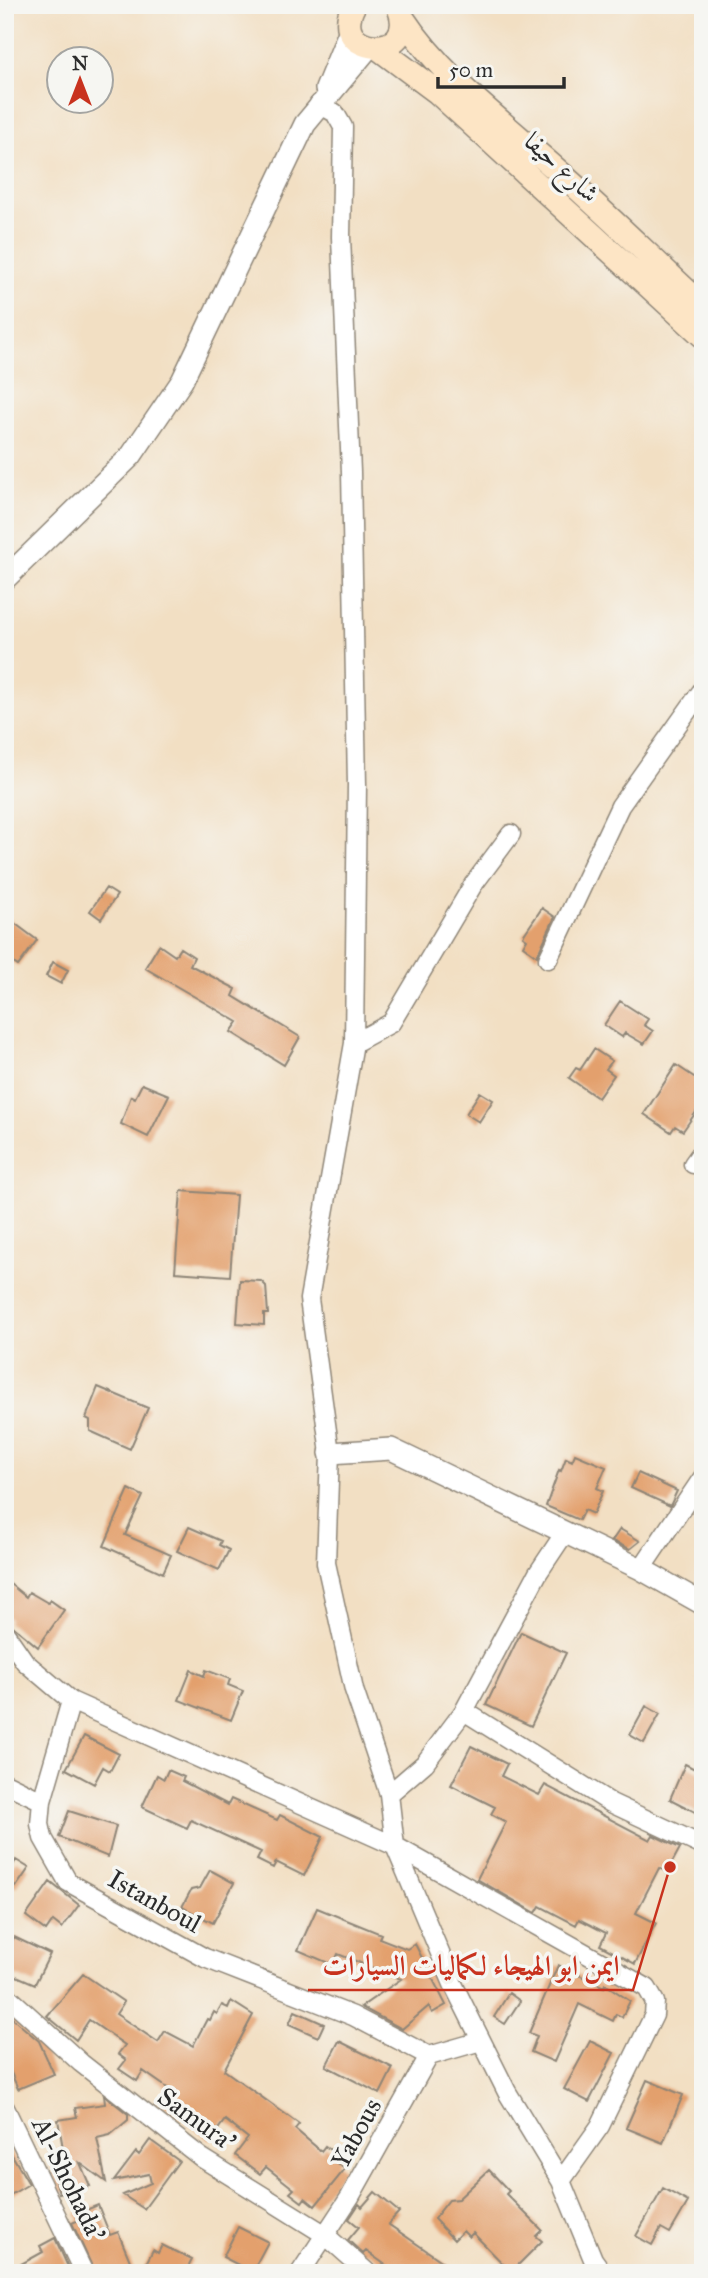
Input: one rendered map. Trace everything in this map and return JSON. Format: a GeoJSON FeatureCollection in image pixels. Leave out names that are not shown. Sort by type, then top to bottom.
{"type":"FeatureCollection","features":[{"type":"Feature","properties":{"kind":"main road"},"geometry":{"type":"LineString","coordinates":[[374,47],[386,45],[399,34],[400,11]]}},
{"type":"Feature","properties":{"kind":"main road","name":"شارع حيفا"},"geometry":{"type":"LineString","coordinates":[[400,11],[421,45],[451,78],[559,172],[703,306]]}},
{"type":"Feature","properties":{"kind":"main road","name":"شارع حيفا"},"geometry":{"type":"LineString","coordinates":[[349,14],[355,38],[374,47],[437,92],[703,336]]}},
{"type":"Feature","properties":{"kind":"street"},"geometry":{"type":"LineString","coordinates":[[320,104],[349,14]]}},
{"type":"Feature","properties":{"kind":"street"},"geometry":{"type":"LineString","coordinates":[[5,579],[131,456],[183,382],[305,124],[320,104],[374,47]]}},
{"type":"Feature","properties":{"kind":"street"},"geometry":{"type":"LineString","coordinates":[[320,104],[335,114],[343,127],[341,237],[351,472],[357,785],[354,1043],[309,1299],[330,1453],[326,1563],[354,1690],[389,1794],[395,1846],[453,1984],[507,2092],[561,2181],[593,2259],[603,2273]]}},
{"type":"Feature","properties":{"kind":"street"},"geometry":{"type":"LineString","coordinates":[[548,959],[620,806],[703,689]]}},
{"type":"Feature","properties":{"kind":"street"},"geometry":{"type":"LineString","coordinates":[[354,1043],[391,1023],[473,885],[511,834]]}},
{"type":"Feature","properties":{"kind":"street"},"geometry":{"type":"LineString","coordinates":[[330,1453],[391,1449],[641,1569],[703,1604]]}},
{"type":"Feature","properties":{"kind":"street"},"geometry":{"type":"LineString","coordinates":[[641,1569],[703,1477]]}},
{"type":"Feature","properties":{"kind":"street"},"geometry":{"type":"LineString","coordinates":[[389,1794],[425,1763],[464,1712],[538,1573],[564,1534]]}},
{"type":"Feature","properties":{"kind":"street"},"geometry":{"type":"LineString","coordinates":[[5,1633],[25,1662],[71,1701],[395,1846],[643,1985],[654,1998],[654,2015],[600,2126],[561,2181]]}},
{"type":"Feature","properties":{"kind":"street","name":"Istanboul"},"geometry":{"type":"LineString","coordinates":[[71,1701],[42,1801],[40,1824],[43,1838],[68,1882],[205,1958],[353,2016],[429,2056]]}},
{"type":"Feature","properties":{"kind":"street"},"geometry":{"type":"LineString","coordinates":[[464,1712],[611,1803],[703,1846]]}},
{"type":"Feature","properties":{"kind":"street"},"geometry":{"type":"LineString","coordinates":[[5,1783],[42,1801]]}},
{"type":"Feature","properties":{"kind":"street","name":"Samura'"},"geometry":{"type":"LineString","coordinates":[[5,1994],[81,2063],[202,2158],[324,2234],[368,2273]]}},
{"type":"Feature","properties":{"kind":"street"},"geometry":{"type":"LineString","coordinates":[[429,2056],[481,2040]]}},
{"type":"Feature","properties":{"kind":"street","name":"Yabous"},"geometry":{"type":"LineString","coordinates":[[300,2273],[350,2197],[429,2056]]}},
{"type":"Feature","properties":{"kind":"street","name":"Al-Shohada'"},"geometry":{"type":"LineString","coordinates":[[5,2108],[84,2273]]}},
{"type":"Feature","properties":{"kind":"building"},"geometry":{"type":"Polygon","coordinates":[[[106,888],[117,895],[101,919],[90,911],[106,888]]]}},
{"type":"Feature","properties":{"kind":"building"},"geometry":{"type":"Polygon","coordinates":[[[542,908],[555,917],[537,956],[523,946],[527,939],[523,936],[542,908]]]}},
{"type":"Feature","properties":{"kind":"building"},"geometry":{"type":"Polygon","coordinates":[[[5,916],[37,940],[18,966],[5,957],[5,916]]]}},
{"type":"Feature","properties":{"kind":"building"},"geometry":{"type":"Polygon","coordinates":[[[159,945],[175,956],[180,948],[194,957],[190,965],[236,989],[233,996],[300,1037],[284,1065],[231,1032],[238,1022],[145,968],[159,945]]]}},
{"type":"Feature","properties":{"kind":"building"},"geometry":{"type":"Polygon","coordinates":[[[53,962],[68,970],[61,984],[46,976],[53,962]]]}},
{"type":"Feature","properties":{"kind":"building"},"geometry":{"type":"Polygon","coordinates":[[[620,1001],[648,1019],[644,1025],[653,1031],[644,1044],[625,1033],[622,1037],[604,1025],[620,1001]]]}},
{"type":"Feature","properties":{"kind":"building"},"geometry":{"type":"Polygon","coordinates":[[[594,1049],[612,1061],[606,1069],[614,1075],[598,1098],[569,1078],[576,1068],[580,1070],[594,1049]]]}},
{"type":"Feature","properties":{"kind":"building"},"geometry":{"type":"Polygon","coordinates":[[[676,1065],[703,1083],[703,1102],[683,1131],[675,1126],[671,1132],[644,1114],[676,1065]]]}},
{"type":"Feature","properties":{"kind":"building"},"geometry":{"type":"Polygon","coordinates":[[[142,1084],[169,1095],[148,1137],[121,1124],[131,1096],[135,1098],[142,1084]]]}},
{"type":"Feature","properties":{"kind":"building"},"geometry":{"type":"Polygon","coordinates":[[[480,1092],[493,1100],[479,1122],[466,1114],[480,1092]]]}},
{"type":"Feature","properties":{"kind":"building"},"geometry":{"type":"Polygon","coordinates":[[[181,1191],[236,1195],[230,1276],[175,1272],[181,1191]]]}},
{"type":"Feature","properties":{"kind":"building"},"geometry":{"type":"Polygon","coordinates":[[[240,1280],[261,1281],[266,1286],[268,1314],[264,1314],[264,1325],[237,1323],[240,1280]]]}},
{"type":"Feature","properties":{"kind":"building"},"geometry":{"type":"Polygon","coordinates":[[[98,1387],[148,1408],[130,1449],[90,1431],[90,1420],[86,1418],[98,1387]]]}},
{"type":"Feature","properties":{"kind":"building"},"geometry":{"type":"Polygon","coordinates":[[[575,1454],[606,1467],[597,1488],[603,1491],[593,1514],[584,1510],[579,1520],[546,1506],[559,1470],[561,1471],[566,1458],[572,1461],[575,1454]]]}},
{"type":"Feature","properties":{"kind":"building"},"geometry":{"type":"Polygon","coordinates":[[[638,1473],[677,1491],[670,1506],[631,1488],[638,1473]]]}},
{"type":"Feature","properties":{"kind":"building"},"geometry":{"type":"Polygon","coordinates":[[[129,1489],[143,1496],[125,1535],[171,1555],[163,1573],[104,1546],[129,1489]]]}},
{"type":"Feature","properties":{"kind":"building"},"geometry":{"type":"Polygon","coordinates":[[[189,1527],[221,1541],[219,1545],[229,1550],[219,1570],[177,1551],[189,1527]]]}},
{"type":"Feature","properties":{"kind":"building"},"geometry":{"type":"Polygon","coordinates":[[[620,1529],[640,1541],[630,1549],[612,1541],[620,1529]]]}},
{"type":"Feature","properties":{"kind":"building"},"geometry":{"type":"Polygon","coordinates":[[[5,1580],[26,1597],[29,1592],[48,1603],[50,1600],[64,1610],[38,1647],[8,1622],[10,1619],[5,1615],[5,1580]]]}},
{"type":"Feature","properties":{"kind":"building"},"geometry":{"type":"Polygon","coordinates":[[[521,1632],[566,1653],[531,1726],[486,1705],[521,1632]]]}},
{"type":"Feature","properties":{"kind":"building"},"geometry":{"type":"Polygon","coordinates":[[[191,1670],[204,1676],[206,1670],[230,1679],[228,1685],[243,1691],[231,1720],[179,1700],[191,1670]]]}},
{"type":"Feature","properties":{"kind":"building"},"geometry":{"type":"Polygon","coordinates":[[[646,1706],[660,1714],[644,1743],[630,1735],[646,1706]]]}},
{"type":"Feature","properties":{"kind":"building"},"geometry":{"type":"Polygon","coordinates":[[[84,1736],[119,1754],[110,1771],[103,1767],[94,1784],[66,1769],[84,1736]]]}},
{"type":"Feature","properties":{"kind":"building"},"geometry":{"type":"Polygon","coordinates":[[[471,1746],[507,1764],[501,1776],[539,1795],[545,1785],[650,1840],[653,1835],[680,1848],[667,1872],[659,1868],[636,1913],[656,1923],[635,1964],[600,1945],[606,1933],[579,1919],[576,1925],[540,1906],[536,1913],[477,1879],[506,1822],[491,1814],[495,1807],[451,1785],[471,1746]]]}},
{"type":"Feature","properties":{"kind":"building"},"geometry":{"type":"Polygon","coordinates":[[[685,1764],[703,1773],[703,1816],[670,1799],[685,1764]]]}},
{"type":"Feature","properties":{"kind":"building"},"geometry":{"type":"Polygon","coordinates":[[[168,1770],[184,1777],[182,1781],[228,1805],[231,1799],[277,1820],[280,1815],[323,1837],[304,1876],[276,1862],[273,1868],[257,1860],[261,1852],[191,1820],[187,1828],[142,1807],[157,1775],[164,1779],[168,1770]]]}},
{"type":"Feature","properties":{"kind":"building"},"geometry":{"type":"Polygon","coordinates":[[[69,1811],[116,1826],[108,1857],[59,1837],[69,1811]]]}},
{"type":"Feature","properties":{"kind":"building"},"geometry":{"type":"Polygon","coordinates":[[[16,1860],[29,1868],[16,1887],[5,1879],[16,1860]]]}},
{"type":"Feature","properties":{"kind":"building"},"geometry":{"type":"Polygon","coordinates":[[[210,1870],[234,1883],[213,1923],[182,1907],[191,1890],[200,1888],[210,1870]]]}},
{"type":"Feature","properties":{"kind":"building"},"geometry":{"type":"Polygon","coordinates":[[[50,1882],[79,1905],[62,1928],[53,1921],[46,1931],[26,1916],[50,1882]]]}},
{"type":"Feature","properties":{"kind":"building"},"geometry":{"type":"Polygon","coordinates":[[[317,1908],[381,1934],[379,1938],[407,1949],[415,1944],[446,2005],[432,2013],[429,2006],[402,2029],[361,2007],[401,1979],[338,1954],[333,1965],[298,1950],[317,1908]]]}},
{"type":"Feature","properties":{"kind":"building"},"geometry":{"type":"Polygon","coordinates":[[[14,1937],[50,1954],[35,1984],[5,1971],[5,1955],[14,1937]]]}},
{"type":"Feature","properties":{"kind":"building"},"geometry":{"type":"Polygon","coordinates":[[[558,1965],[604,1987],[605,1984],[630,2001],[622,2017],[616,2014],[613,2021],[579,2004],[554,2062],[531,2052],[537,2036],[529,2033],[558,1965]]]}},
{"type":"Feature","properties":{"kind":"building"},"geometry":{"type":"Polygon","coordinates":[[[83,1974],[124,2002],[116,2014],[158,2042],[165,2031],[193,2046],[207,2019],[210,2020],[214,2012],[217,2014],[222,2005],[228,2008],[231,2001],[253,2015],[224,2070],[299,2124],[295,2129],[321,2151],[325,2146],[341,2158],[337,2163],[345,2169],[315,2206],[305,2198],[302,2202],[290,2193],[294,2189],[266,2167],[260,2174],[235,2155],[248,2138],[225,2120],[210,2140],[163,2105],[173,2092],[143,2071],[137,2081],[119,2069],[126,2060],[118,2054],[125,2045],[89,2020],[76,2040],[47,2016],[83,1974]]]}},
{"type":"Feature","properties":{"kind":"building"},"geometry":{"type":"Polygon","coordinates":[[[509,1993],[520,2001],[505,2024],[494,2017],[509,1993]]]}},
{"type":"Feature","properties":{"kind":"building"},"geometry":{"type":"Polygon","coordinates":[[[295,2011],[324,2024],[318,2037],[289,2024],[295,2011]]]}},
{"type":"Feature","properties":{"kind":"building"},"geometry":{"type":"Polygon","coordinates":[[[5,2012],[39,2041],[54,2074],[18,2089],[5,2059],[5,2012]]]}},
{"type":"Feature","properties":{"kind":"building"},"geometry":{"type":"Polygon","coordinates":[[[339,2041],[393,2068],[380,2094],[326,2066],[339,2041]]]}},
{"type":"Feature","properties":{"kind":"building"},"geometry":{"type":"Polygon","coordinates":[[[590,2041],[614,2053],[589,2102],[564,2089],[590,2041]]]}},
{"type":"Feature","properties":{"kind":"building"},"geometry":{"type":"Polygon","coordinates":[[[647,2080],[683,2095],[663,2143],[626,2128],[647,2080]]]}},
{"type":"Feature","properties":{"kind":"building"},"geometry":{"type":"Polygon","coordinates":[[[104,2095],[128,2114],[128,2120],[110,2135],[97,2138],[106,2182],[80,2163],[90,2186],[59,2193],[48,2151],[63,2148],[58,2120],[77,2117],[75,2108],[105,2104],[104,2095]]]}},
{"type":"Feature","properties":{"kind":"building"},"geometry":{"type":"Polygon","coordinates":[[[150,2140],[179,2161],[144,2209],[123,2195],[151,2183],[149,2174],[114,2181],[136,2152],[139,2155],[150,2140]]]}},
{"type":"Feature","properties":{"kind":"building"},"geometry":{"type":"Polygon","coordinates":[[[5,2143],[29,2184],[5,2198],[5,2143]]]}},
{"type":"Feature","properties":{"kind":"building"},"geometry":{"type":"Polygon","coordinates":[[[489,2170],[509,2191],[506,2194],[542,2230],[536,2236],[542,2241],[511,2272],[473,2233],[469,2237],[463,2231],[454,2240],[434,2219],[449,2200],[458,2199],[489,2170]]]}},
{"type":"Feature","properties":{"kind":"building"},"geometry":{"type":"Polygon","coordinates":[[[663,2188],[688,2202],[670,2233],[661,2228],[652,2245],[636,2236],[663,2188]]]}},
{"type":"Feature","properties":{"kind":"building"},"geometry":{"type":"Polygon","coordinates":[[[375,2192],[399,2212],[388,2224],[459,2273],[397,2273],[366,2251],[363,2254],[348,2240],[359,2227],[349,2219],[359,2204],[362,2207],[375,2192]]]}},
{"type":"Feature","properties":{"kind":"building"},"geometry":{"type":"Polygon","coordinates":[[[98,2205],[110,2235],[118,2232],[135,2273],[95,2273],[72,2223],[79,2220],[76,2214],[98,2205]]]}},
{"type":"Feature","properties":{"kind":"building"},"geometry":{"type":"Polygon","coordinates":[[[238,2227],[268,2242],[252,2272],[223,2257],[238,2227]]]}},
{"type":"Feature","properties":{"kind":"building"},"geometry":{"type":"Polygon","coordinates":[[[55,2238],[68,2267],[56,2273],[5,2273],[43,2252],[40,2246],[55,2238]]]}},
{"type":"Feature","properties":{"kind":"building"},"geometry":{"type":"Polygon","coordinates":[[[162,2245],[192,2260],[185,2273],[141,2273],[153,2250],[158,2253],[162,2245]]]}},
{"type":"Feature","properties":{"kind":"place","name":"ايمن ابو الهيجاء لكماليات السيارات"},"geometry":{"type":"Point","coordinates":[670,1867]}}]}
